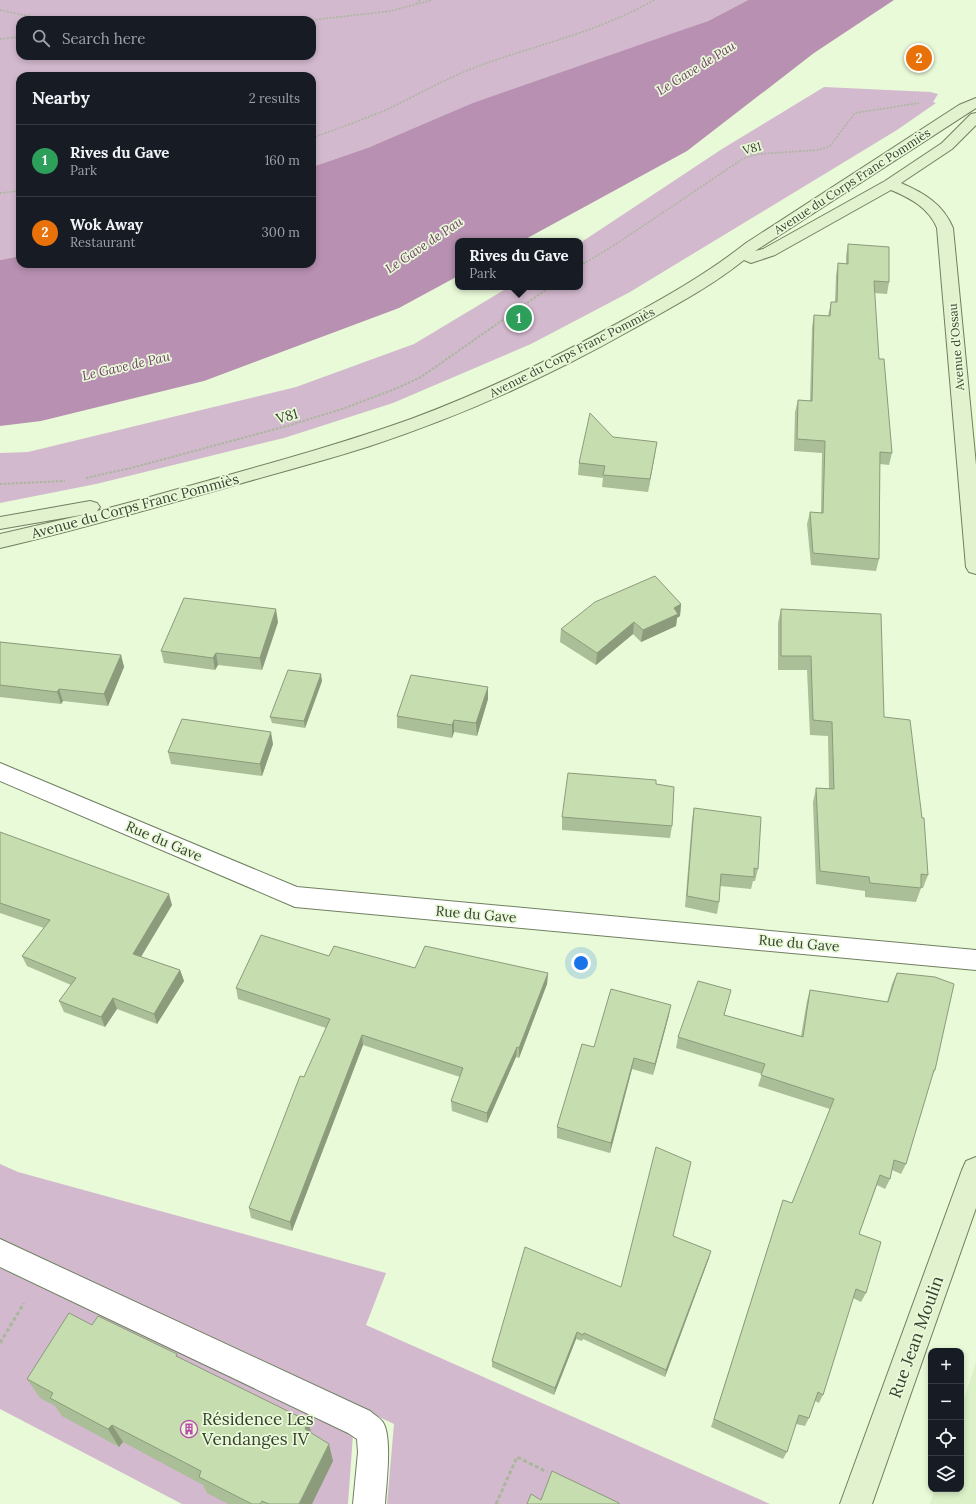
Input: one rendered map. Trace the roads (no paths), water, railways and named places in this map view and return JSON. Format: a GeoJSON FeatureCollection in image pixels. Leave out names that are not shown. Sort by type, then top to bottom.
{"type":"FeatureCollection","features":[{"type":"Feature","properties":{"kind":"main road","name":"Avenue du Corps Franc Pommiès"},"geometry":{"type":"LineString","coordinates":[[0,541],[55,530],[385,435],[491,394],[608,337],[652,312],[731,264],[752,246],[964,108],[976,102]]}},
{"type":"Feature","properties":{"kind":"main road","name":"Avenue du Corps Franc Pommiès"},"geometry":{"type":"LineString","coordinates":[[731,264],[769,252],[890,184],[947,146],[976,117]]}},
{"type":"Feature","properties":{"kind":"main road"},"geometry":{"type":"LineString","coordinates":[[890,184],[891,156]]}},
{"type":"Feature","properties":{"kind":"main road","name":"Avenue d'Ossau"},"geometry":{"type":"LineString","coordinates":[[890,184],[905,190],[928,204],[942,218],[945,228],[976,567]]}},
{"type":"Feature","properties":{"kind":"main road","name":"Avenue du Corps Franc Pommiès"},"geometry":{"type":"LineString","coordinates":[[0,523],[70,511],[269,469]]}},
{"type":"Feature","properties":{"kind":"main road","name":"Rue Jean Moulin"},"geometry":{"type":"LineString","coordinates":[[856,1504],[976,1170]]}},
{"type":"Feature","properties":{"kind":"street","name":"Rue du Gave"},"geometry":{"type":"LineString","coordinates":[[0,772],[295,897],[976,960]]}},
{"type":"Feature","properties":{"kind":"street"},"geometry":{"type":"LineString","coordinates":[[0,1253],[359,1422],[372,1432],[373,1452],[369,1504]]}},
{"type":"Feature","properties":{"kind":"water","name":"Le Gave de Pau"},"geometry":{"type":"Polygon","coordinates":[[[748,0],[894,0],[814,53],[687,151],[528,238],[455,238],[455,278],[399,308],[204,381],[41,421],[0,426],[0,260],[16,257],[16,268],[316,268],[316,166],[370,147],[473,103],[708,21],[748,0]]]}},
{"type":"Feature","properties":{"kind":"place","name":"Wok Away"},"geometry":{"type":"Point","coordinates":[919,58]}},
{"type":"Feature","properties":{"kind":"place","name":"Rives du Gave"},"geometry":{"type":"Point","coordinates":[519,318]}},
{"type":"Feature","properties":{"kind":"place","name":"Résidence Les Vendanges IV"},"geometry":{"type":"Point","coordinates":[189,1429]}}]}
